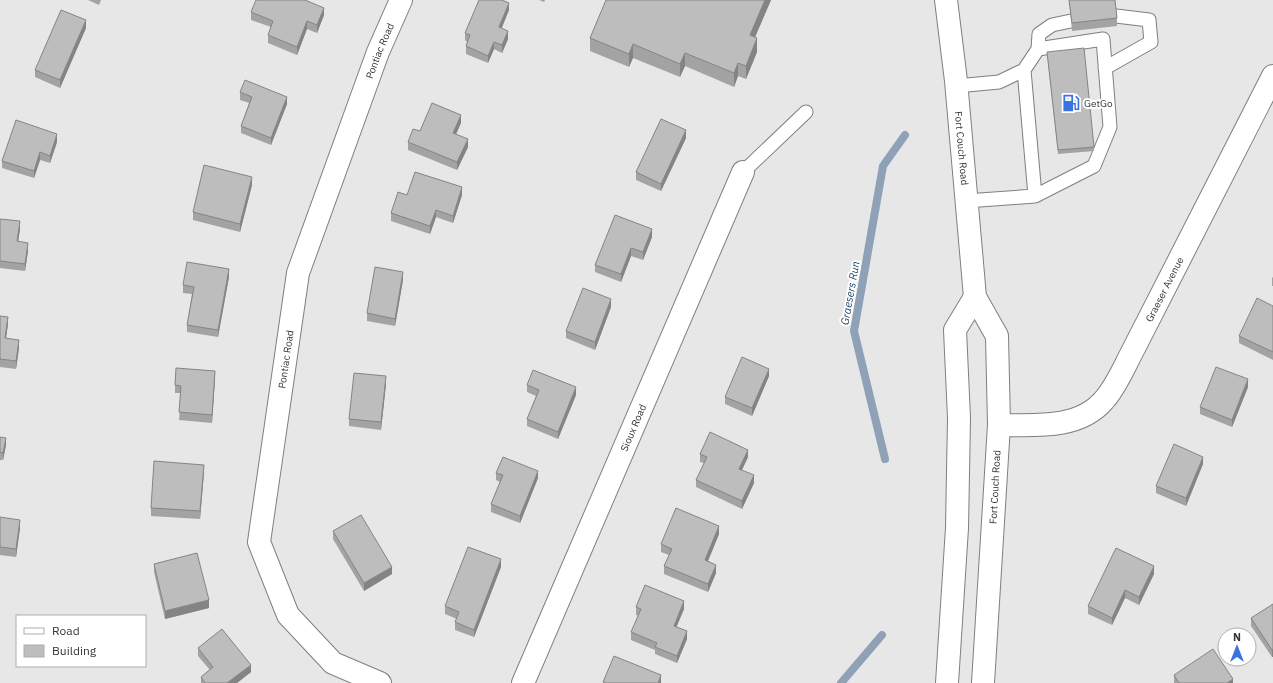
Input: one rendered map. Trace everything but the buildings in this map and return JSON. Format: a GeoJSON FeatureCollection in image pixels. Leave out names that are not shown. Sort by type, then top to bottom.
{"type":"FeatureCollection","features":[{"type":"Feature","properties":{"kind":"street","name":"Pontiac Road"},"geometry":{"type":"LineString","coordinates":[[380,683],[333,663],[288,615],[259,542],[298,273],[378,52],[401,0]]}},
{"type":"Feature","properties":{"kind":"street","name":"Fort Couch Road"},"geometry":{"type":"LineString","coordinates":[[946,0],[956,86],[975,297],[997,336],[999,425],[983,683]]}},
{"type":"Feature","properties":{"kind":"street","name":"Graeser Avenue"},"geometry":{"type":"LineString","coordinates":[[999,425],[1059,424],[1080,417],[1094,409],[1104,400],[1128,360],[1273,76]]}},
{"type":"Feature","properties":{"kind":"street","name":"Sioux Road"},"geometry":{"type":"LineString","coordinates":[[523,683],[743,172]]}},
{"type":"Feature","properties":{"kind":"street"},"geometry":{"type":"LineString","coordinates":[[947,683],[957,528],[959,418],[955,330],[975,297]]}},
{"type":"Feature","properties":{"kind":"lane"},"geometry":{"type":"LineString","coordinates":[[1106,68],[1151,42],[1149,20],[1116,16]]}},
{"type":"Feature","properties":{"kind":"lane"},"geometry":{"type":"LineString","coordinates":[[956,86],[999,82],[1024,70],[1038,49],[1039,34],[1052,25],[1071,21]]}},
{"type":"Feature","properties":{"kind":"lane"},"geometry":{"type":"LineString","coordinates":[[966,201],[1035,196],[1094,166],[1110,127],[1103,39],[1038,49]]}},
{"type":"Feature","properties":{"kind":"lane"},"geometry":{"type":"LineString","coordinates":[[1024,70],[1035,196]]}},
{"type":"Feature","properties":{"kind":"lane"},"geometry":{"type":"LineString","coordinates":[[743,172],[806,112]]}},
{"type":"Feature","properties":{"kind":"waterway","name":"Graesers Run"},"geometry":{"type":"LineString","coordinates":[[885,459],[854,331],[883,166],[905,135]]}},
{"type":"Feature","properties":{"kind":"waterway","name":"Graesers Run"},"geometry":{"type":"LineString","coordinates":[[841,683],[882,635]]}},
{"type":"Feature","properties":{"kind":"place","name":"GetGo"},"geometry":{"type":"Point","coordinates":[1071,103]}}]}
